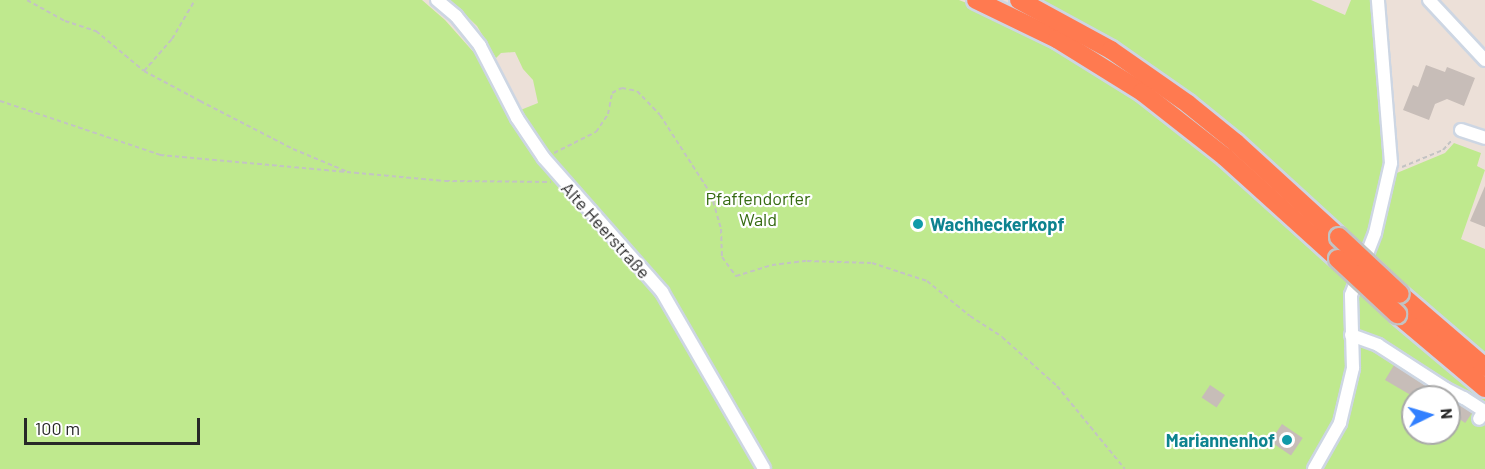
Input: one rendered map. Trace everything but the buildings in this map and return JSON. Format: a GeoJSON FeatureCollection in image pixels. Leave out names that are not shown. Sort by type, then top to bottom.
{"type":"FeatureCollection","features":[{"type":"Feature","properties":{"kind":"highway"},"geometry":{"type":"LineString","coordinates":[[976,0],[1057,39],[1142,92],[1225,157],[1397,314],[1485,388]]}},
{"type":"Feature","properties":{"kind":"highway"},"geometry":{"type":"LineString","coordinates":[[1019,0],[1111,50],[1236,143],[1400,294],[1485,367]]}},
{"type":"Feature","properties":{"kind":"street","name":"Alte Heerstraße"},"geometry":{"type":"LineString","coordinates":[[437,0],[460,21],[480,46],[517,118],[543,158],[662,292],[764,469]]}},
{"type":"Feature","properties":{"kind":"street"},"geometry":{"type":"LineString","coordinates":[[1314,469],[1340,423],[1353,368],[1351,295],[1375,233],[1390,172],[1391,155],[1378,0]]}},
{"type":"Feature","properties":{"kind":"street"},"geometry":{"type":"LineString","coordinates":[[1429,0],[1485,60]]}},
{"type":"Feature","properties":{"kind":"street"},"geometry":{"type":"LineString","coordinates":[[1461,130],[1485,138]]}},
{"type":"Feature","properties":{"kind":"street"},"geometry":{"type":"LineString","coordinates":[[1351,335],[1378,345],[1440,385]]}},
{"type":"Feature","properties":{"kind":"street"},"geometry":{"type":"LineString","coordinates":[[1461,398],[1484,411],[1479,419]]}},
{"type":"Feature","properties":{"kind":"path"},"geometry":{"type":"LineString","coordinates":[[27,0],[65,21],[96,32],[144,71],[293,149],[351,173]]}},
{"type":"Feature","properties":{"kind":"path"},"geometry":{"type":"LineString","coordinates":[[144,71],[172,39],[195,0]]}},
{"type":"Feature","properties":{"kind":"path"},"geometry":{"type":"LineString","coordinates":[[543,158],[596,132],[608,114],[612,93],[622,88],[637,91],[660,115],[711,194],[721,229],[722,257],[736,276],[772,265],[807,261],[872,263],[927,281],[970,316],[1002,337],[1058,386],[1125,469]]}},
{"type":"Feature","properties":{"kind":"path"},"geometry":{"type":"LineString","coordinates":[[0,102],[160,155],[445,181],[536,183],[562,181]]}},
{"type":"Feature","properties":{"kind":"path"},"geometry":{"type":"LineString","coordinates":[[1390,172],[1443,150],[1461,130]]}},
{"type":"Feature","properties":{"kind":"green space"},"geometry":{"type":"Polygon","coordinates":[[[0,0],[422,0],[445,20],[477,56],[532,153],[564,193],[646,279],[675,319],[759,469],[0,469],[0,0]]]}},
{"type":"Feature","properties":{"kind":"green space","name":"Pfaffendorfer Wald"},"geometry":{"type":"Polygon","coordinates":[[[450,0],[959,0],[1025,26],[1057,43],[1223,159],[1389,321],[1485,391],[1485,469],[770,469],[684,317],[657,276],[564,176],[544,152],[518,111],[538,103],[533,80],[523,69],[515,52],[501,53],[496,58],[477,26],[450,0]]]}},
{"type":"Feature","properties":{"kind":"green space"},"geometry":{"type":"Polygon","coordinates":[[[1036,0],[1311,0],[1345,15],[1351,0],[1374,0],[1387,162],[1372,228],[1364,245],[1348,230],[1344,231],[1036,0]]]}},
{"type":"Feature","properties":{"kind":"green space"},"geometry":{"type":"Polygon","coordinates":[[[1454,143],[1481,153],[1477,166],[1485,170],[1461,239],[1485,249],[1485,358],[1387,273],[1390,269],[1372,252],[1392,175],[1445,153],[1454,143]]]}},
{"type":"Feature","properties":{"kind":"place","name":"Wachheckerkopf"},"geometry":{"type":"Point","coordinates":[918,224]}},
{"type":"Feature","properties":{"kind":"place","name":"Mariannenhof"},"geometry":{"type":"Point","coordinates":[1287,440]}}]}
